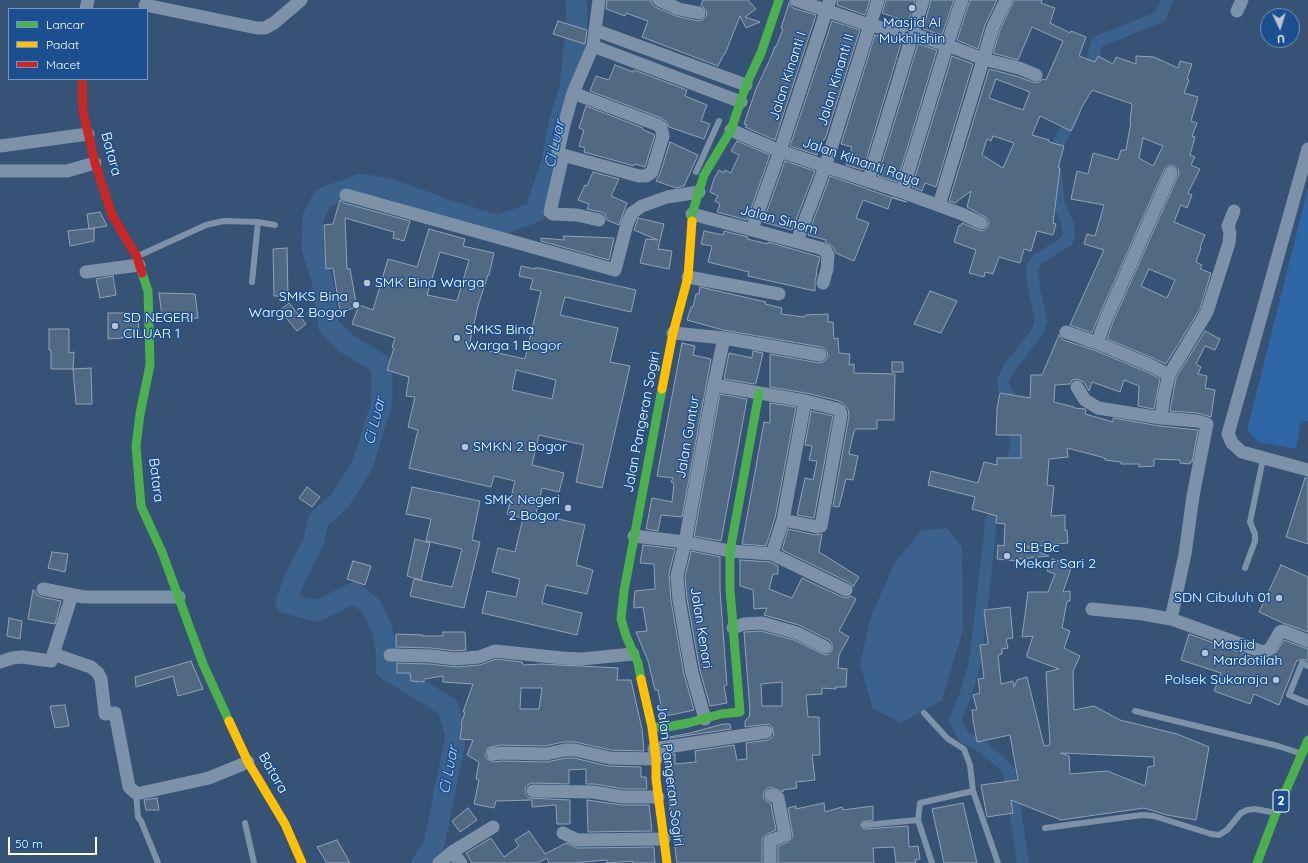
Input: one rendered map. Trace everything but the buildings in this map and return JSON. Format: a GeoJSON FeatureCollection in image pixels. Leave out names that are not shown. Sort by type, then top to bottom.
{"type":"FeatureCollection","features":[{"type":"Feature","properties":{"kind":"main road","name":"Jalan Pangeran Sogiri"},"geometry":{"type":"LineString","coordinates":[[667,863],[656,779],[652,727],[638,663],[626,636],[621,619],[624,591],[673,333],[688,278],[692,214],[704,175],[731,130],[742,102],[746,85],[761,53],[779,0]]}},
{"type":"Feature","properties":{"kind":"main road","name":"Batara"},"geometry":{"type":"LineString","coordinates":[[82,80],[84,111],[95,163],[112,215],[138,261],[148,291],[150,365],[140,414],[136,446],[141,506],[162,552],[203,664],[248,762],[285,824],[302,863]]}},
{"type":"Feature","properties":{"kind":"main road"},"geometry":{"type":"LineString","coordinates":[[652,727],[667,727],[721,714],[740,712],[730,589],[730,551],[760,393]]}},
{"type":"Feature","properties":{"kind":"main road","name":"2"},"geometry":{"type":"LineString","coordinates":[[1259,862],[1276,813],[1308,740]]}},
{"type":"Feature","properties":{"kind":"street"},"geometry":{"type":"LineString","coordinates":[[146,5],[257,28],[265,28],[274,23],[301,0]]}},
{"type":"Feature","properties":{"kind":"street"},"geometry":{"type":"LineString","coordinates":[[572,93],[661,127],[663,136],[652,172],[646,176],[639,176],[563,156],[558,151],[572,93],[593,46],[599,0]]}},
{"type":"Feature","properties":{"kind":"street"},"geometry":{"type":"LineString","coordinates":[[660,0],[680,4],[699,13]]}},
{"type":"Feature","properties":{"kind":"street"},"geometry":{"type":"LineString","coordinates":[[796,0],[828,5],[869,25],[912,34],[947,45],[983,59],[1019,68],[1036,75]]}},
{"type":"Feature","properties":{"kind":"street","name":"Jalan Kinanti II"},"geometry":{"type":"LineString","coordinates":[[796,241],[825,167],[878,0]]}},
{"type":"Feature","properties":{"kind":"street"},"geometry":{"type":"LineString","coordinates":[[868,181],[923,0]]}},
{"type":"Feature","properties":{"kind":"street"},"geometry":{"type":"LineString","coordinates":[[902,192],[962,0]]}},
{"type":"Feature","properties":{"kind":"street"},"geometry":{"type":"LineString","coordinates":[[939,205],[993,27],[1006,0]]}},
{"type":"Feature","properties":{"kind":"street","name":"Jalan Kinanti I"},"geometry":{"type":"LineString","coordinates":[[752,229],[780,151],[828,5]]}},
{"type":"Feature","properties":{"kind":"street"},"geometry":{"type":"LineString","coordinates":[[595,30],[746,85]]}},
{"type":"Feature","properties":{"kind":"street"},"geometry":{"type":"LineString","coordinates":[[593,46],[742,102]]}},
{"type":"Feature","properties":{"kind":"street","name":"Jalan Kinanti Raya"},"geometry":{"type":"LineString","coordinates":[[731,130],[780,151],[939,205],[981,223]]}},
{"type":"Feature","properties":{"kind":"street"},"geometry":{"type":"LineString","coordinates":[[0,146],[88,134]]}},
{"type":"Feature","properties":{"kind":"street"},"geometry":{"type":"LineString","coordinates":[[1308,149],[1228,434],[1232,443],[1242,452],[1263,459],[1308,470]]}},
{"type":"Feature","properties":{"kind":"street"},"geometry":{"type":"LineString","coordinates":[[563,156],[550,212],[552,214],[577,215],[599,220]]}},
{"type":"Feature","properties":{"kind":"street"},"geometry":{"type":"LineString","coordinates":[[0,171],[68,171],[95,163]]}},
{"type":"Feature","properties":{"kind":"street"},"geometry":{"type":"LineString","coordinates":[[1097,343],[1106,319],[1171,173]]}},
{"type":"Feature","properties":{"kind":"street"},"geometry":{"type":"LineString","coordinates":[[346,195],[615,270],[632,213],[642,206],[667,197],[699,192]]}},
{"type":"Feature","properties":{"kind":"street"},"geometry":{"type":"LineString","coordinates":[[1161,418],[1169,375],[1207,312],[1230,240],[1228,226],[1234,211]]}},
{"type":"Feature","properties":{"kind":"street","name":"Jalan Sinom"},"geometry":{"type":"LineString","coordinates":[[692,214],[796,241],[826,251],[828,256],[828,264],[823,283]]}},
{"type":"Feature","properties":{"kind":"street"},"geometry":{"type":"LineString","coordinates":[[86,272],[138,261]]}},
{"type":"Feature","properties":{"kind":"street"},"geometry":{"type":"LineString","coordinates":[[688,278],[779,294]]}},
{"type":"Feature","properties":{"kind":"street"},"geometry":{"type":"LineString","coordinates":[[1066,332],[1150,365],[1169,375]]}},
{"type":"Feature","properties":{"kind":"street"},"geometry":{"type":"LineString","coordinates":[[673,333],[724,338],[820,356]]}},
{"type":"Feature","properties":{"kind":"street","name":"Jalan Guntur"},"geometry":{"type":"LineString","coordinates":[[685,542],[724,338]]}},
{"type":"Feature","properties":{"kind":"street"},"geometry":{"type":"LineString","coordinates":[[714,385],[805,401],[840,411],[821,526],[817,527],[783,520]]}},
{"type":"Feature","properties":{"kind":"street"},"geometry":{"type":"LineString","coordinates":[[1077,387],[1085,400],[1098,408],[1161,418],[1204,422],[1207,424],[1208,428],[1193,496],[1172,619]]}},
{"type":"Feature","properties":{"kind":"street"},"geometry":{"type":"LineString","coordinates":[[772,554],[783,520],[805,401]]}},
{"type":"Feature","properties":{"kind":"street"},"geometry":{"type":"LineString","coordinates":[[634,536],[685,542],[730,551],[772,554],[846,590]]}},
{"type":"Feature","properties":{"kind":"street","name":"Jalan Kenari"},"geometry":{"type":"LineString","coordinates":[[685,542],[677,576],[679,600],[692,673],[705,718]]}},
{"type":"Feature","properties":{"kind":"street"},"geometry":{"type":"LineString","coordinates":[[43,589],[84,597],[179,597]]}},
{"type":"Feature","properties":{"kind":"street"},"geometry":{"type":"LineString","coordinates":[[52,657],[72,594]]}},
{"type":"Feature","properties":{"kind":"street"},"geometry":{"type":"LineString","coordinates":[[1092,609],[1143,614],[1172,619],[1263,652],[1270,649],[1280,632],[1283,631],[1308,641]]}},
{"type":"Feature","properties":{"kind":"street"},"geometry":{"type":"LineString","coordinates":[[733,628],[744,624],[762,623],[797,633],[825,647]]}},
{"type":"Feature","properties":{"kind":"street"},"geometry":{"type":"LineString","coordinates":[[390,655],[431,656],[455,660],[479,657],[495,651],[562,658],[633,654]]}},
{"type":"Feature","properties":{"kind":"street"},"geometry":{"type":"LineString","coordinates":[[0,662],[12,658],[22,657],[52,657],[91,667],[98,673],[101,679],[105,714],[115,713],[129,787],[136,793],[209,778],[248,762]]}},
{"type":"Feature","properties":{"kind":"street"},"geometry":{"type":"LineString","coordinates":[[493,754],[546,754],[565,750],[575,750],[610,758],[655,754],[766,732]]}},
{"type":"Feature","properties":{"kind":"street"},"geometry":{"type":"LineString","coordinates":[[533,791],[594,792],[622,797],[658,797]]}},
{"type":"Feature","properties":{"kind":"street"},"geometry":{"type":"LineString","coordinates":[[770,863],[770,841],[785,835],[778,798],[771,795]]}},
{"type":"Feature","properties":{"kind":"street"},"geometry":{"type":"LineString","coordinates":[[439,863],[452,852],[493,827]]}},
{"type":"Feature","properties":{"kind":"street"},"geometry":{"type":"LineString","coordinates":[[563,833],[577,840],[664,840]]}},
{"type":"Feature","properties":{"kind":"street"},"geometry":{"type":"LineString","coordinates":[[452,852],[461,863]]}},
{"type":"Feature","properties":{"kind":"lane"},"geometry":{"type":"LineString","coordinates":[[694,179],[719,121]]}},
{"type":"Feature","properties":{"kind":"lane"},"geometry":{"type":"LineString","coordinates":[[704,154],[714,158]]}},
{"type":"Feature","properties":{"kind":"lane"},"geometry":{"type":"LineString","coordinates":[[138,261],[206,225],[224,221],[258,222],[275,225]]}},
{"type":"Feature","properties":{"kind":"lane"},"geometry":{"type":"LineString","coordinates":[[252,282],[258,222]]}},
{"type":"Feature","properties":{"kind":"lane"},"geometry":{"type":"LineString","coordinates":[[1245,568],[1255,541],[1250,522],[1263,459]]}},
{"type":"Feature","properties":{"kind":"lane"},"geometry":{"type":"LineString","coordinates":[[1308,666],[1302,663],[1289,695],[1308,704]]}},
{"type":"Feature","properties":{"kind":"lane"},"geometry":{"type":"LineString","coordinates":[[1135,711],[1278,746],[1302,754]]}},
{"type":"Feature","properties":{"kind":"lane"},"geometry":{"type":"LineString","coordinates":[[924,712],[948,739],[964,749],[970,765],[973,791],[998,863]]}},
{"type":"Feature","properties":{"kind":"lane"},"geometry":{"type":"LineString","coordinates":[[932,863],[918,820],[920,803],[973,791]]}},
{"type":"Feature","properties":{"kind":"lane"},"geometry":{"type":"LineString","coordinates":[[136,793],[138,817],[158,863]]}},
{"type":"Feature","properties":{"kind":"lane"},"geometry":{"type":"LineString","coordinates":[[1045,828],[1142,815],[1154,816],[1211,834],[1219,835],[1227,830],[1241,813],[1247,810],[1255,809],[1276,813]]}},
{"type":"Feature","properties":{"kind":"lane"},"geometry":{"type":"LineString","coordinates":[[865,825],[918,820]]}},
{"type":"Feature","properties":{"kind":"lane"},"geometry":{"type":"LineString","coordinates":[[245,823],[254,863]]}},
{"type":"Feature","properties":{"kind":"shaded area"},"geometry":{"type":"Polygon","coordinates":[[[1308,188],[1308,421],[1301,421],[1296,449],[1259,442],[1247,430],[1308,188]]]}},
{"type":"Feature","properties":{"kind":"shaded area"},"geometry":{"type":"Polygon","coordinates":[[[947,528],[962,547],[963,630],[942,700],[901,723],[873,709],[860,664],[870,619],[895,562],[922,530],[947,528]]]}},
{"type":"Feature","properties":{"kind":"waterway","name":"Ci Luar"},"geometry":{"type":"LineString","coordinates":[[422,863],[434,845],[456,736],[448,707],[386,669],[387,656],[382,629],[371,606],[354,593],[317,611],[286,603],[294,580],[313,543],[319,519],[339,502],[362,466],[382,402],[382,365],[347,344],[329,327],[323,284],[312,248],[313,217],[323,198],[361,184],[390,189],[456,213],[498,226],[535,212],[551,165],[560,119],[570,88],[577,22],[576,0]]}},
{"type":"Feature","properties":{"kind":"waterway"},"geometry":{"type":"LineString","coordinates":[[1088,75],[1097,42],[1160,17],[1167,0]]}},
{"type":"Feature","properties":{"kind":"waterway"},"geometry":{"type":"LineString","coordinates":[[1010,473],[1016,448],[1013,406],[1009,395],[1004,389],[1003,380],[1009,368],[1038,331],[1041,320],[1034,288],[1032,271],[1033,265],[1038,259],[1067,241],[1069,233],[1068,225],[1059,203],[1053,153],[1074,115]]}},
{"type":"Feature","properties":{"kind":"waterway"},"geometry":{"type":"LineString","coordinates":[[1000,501],[991,521],[975,662],[965,696],[955,720],[964,737],[984,748],[1009,770],[1023,863]]}},
{"type":"Feature","properties":{"kind":"traffic: fast"},"geometry":{"type":"LineString","coordinates":[[692,221],[692,214],[704,175],[731,130],[746,85],[761,53],[779,0]]}},
{"type":"Feature","properties":{"kind":"traffic: fast"},"geometry":{"type":"LineString","coordinates":[[142,273],[148,291],[150,365],[140,414],[136,446],[141,506],[162,552],[203,664],[229,721]]}},
{"type":"Feature","properties":{"kind":"traffic: fast"},"geometry":{"type":"LineString","coordinates":[[641,679],[638,663],[626,636],[621,619],[624,591],[662,389]]}},
{"type":"Feature","properties":{"kind":"traffic: fast"},"geometry":{"type":"LineString","coordinates":[[652,727],[667,727],[721,714],[740,712],[730,589],[730,551],[759,393]]}},
{"type":"Feature","properties":{"kind":"traffic: fast"},"geometry":{"type":"LineString","coordinates":[[1257,863],[1276,813],[1308,740]]}},
{"type":"Feature","properties":{"kind":"traffic: slow"},"geometry":{"type":"LineString","coordinates":[[662,389],[673,333],[688,277],[692,221]]}},
{"type":"Feature","properties":{"kind":"traffic: slow"},"geometry":{"type":"LineString","coordinates":[[641,679],[652,727],[656,759],[656,779],[667,863]]}},
{"type":"Feature","properties":{"kind":"traffic: slow"},"geometry":{"type":"LineString","coordinates":[[229,721],[248,762],[285,824],[302,863]]}},
{"type":"Feature","properties":{"kind":"traffic: jam"},"geometry":{"type":"LineString","coordinates":[[82,80],[83,111],[95,163],[112,215],[137,257],[142,273]]}},
{"type":"Feature","properties":{"kind":"place","name":"Masjid Al Mukhlishin"},"geometry":{"type":"Point","coordinates":[912,8]}},
{"type":"Feature","properties":{"kind":"place","name":"SMK Bina Warga"},"geometry":{"type":"Point","coordinates":[367,283]}},
{"type":"Feature","properties":{"kind":"place","name":"SMKS Bina Warga 2 Bogor"},"geometry":{"type":"Point","coordinates":[356,305]}},
{"type":"Feature","properties":{"kind":"place","name":"SD NEGERI CILUAR 1"},"geometry":{"type":"Point","coordinates":[115,326]}},
{"type":"Feature","properties":{"kind":"place","name":"SMKS Bina Warga 1 Bogor"},"geometry":{"type":"Point","coordinates":[457,338]}},
{"type":"Feature","properties":{"kind":"place","name":"SMKN 2 Bogor"},"geometry":{"type":"Point","coordinates":[465,447]}},
{"type":"Feature","properties":{"kind":"place","name":"SMK Negeri 2 Bogor"},"geometry":{"type":"Point","coordinates":[568,508]}},
{"type":"Feature","properties":{"kind":"place","name":"SLB Bc Mekar Sari 2"},"geometry":{"type":"Point","coordinates":[1007,556]}},
{"type":"Feature","properties":{"kind":"place","name":"SDN Cibuluh 01"},"geometry":{"type":"Point","coordinates":[1279,598]}},
{"type":"Feature","properties":{"kind":"place","name":"Masjid Mardotilah"},"geometry":{"type":"Point","coordinates":[1205,653]}},
{"type":"Feature","properties":{"kind":"place","name":"Polsek Sukaraja"},"geometry":{"type":"Point","coordinates":[1276,680]}}]}
